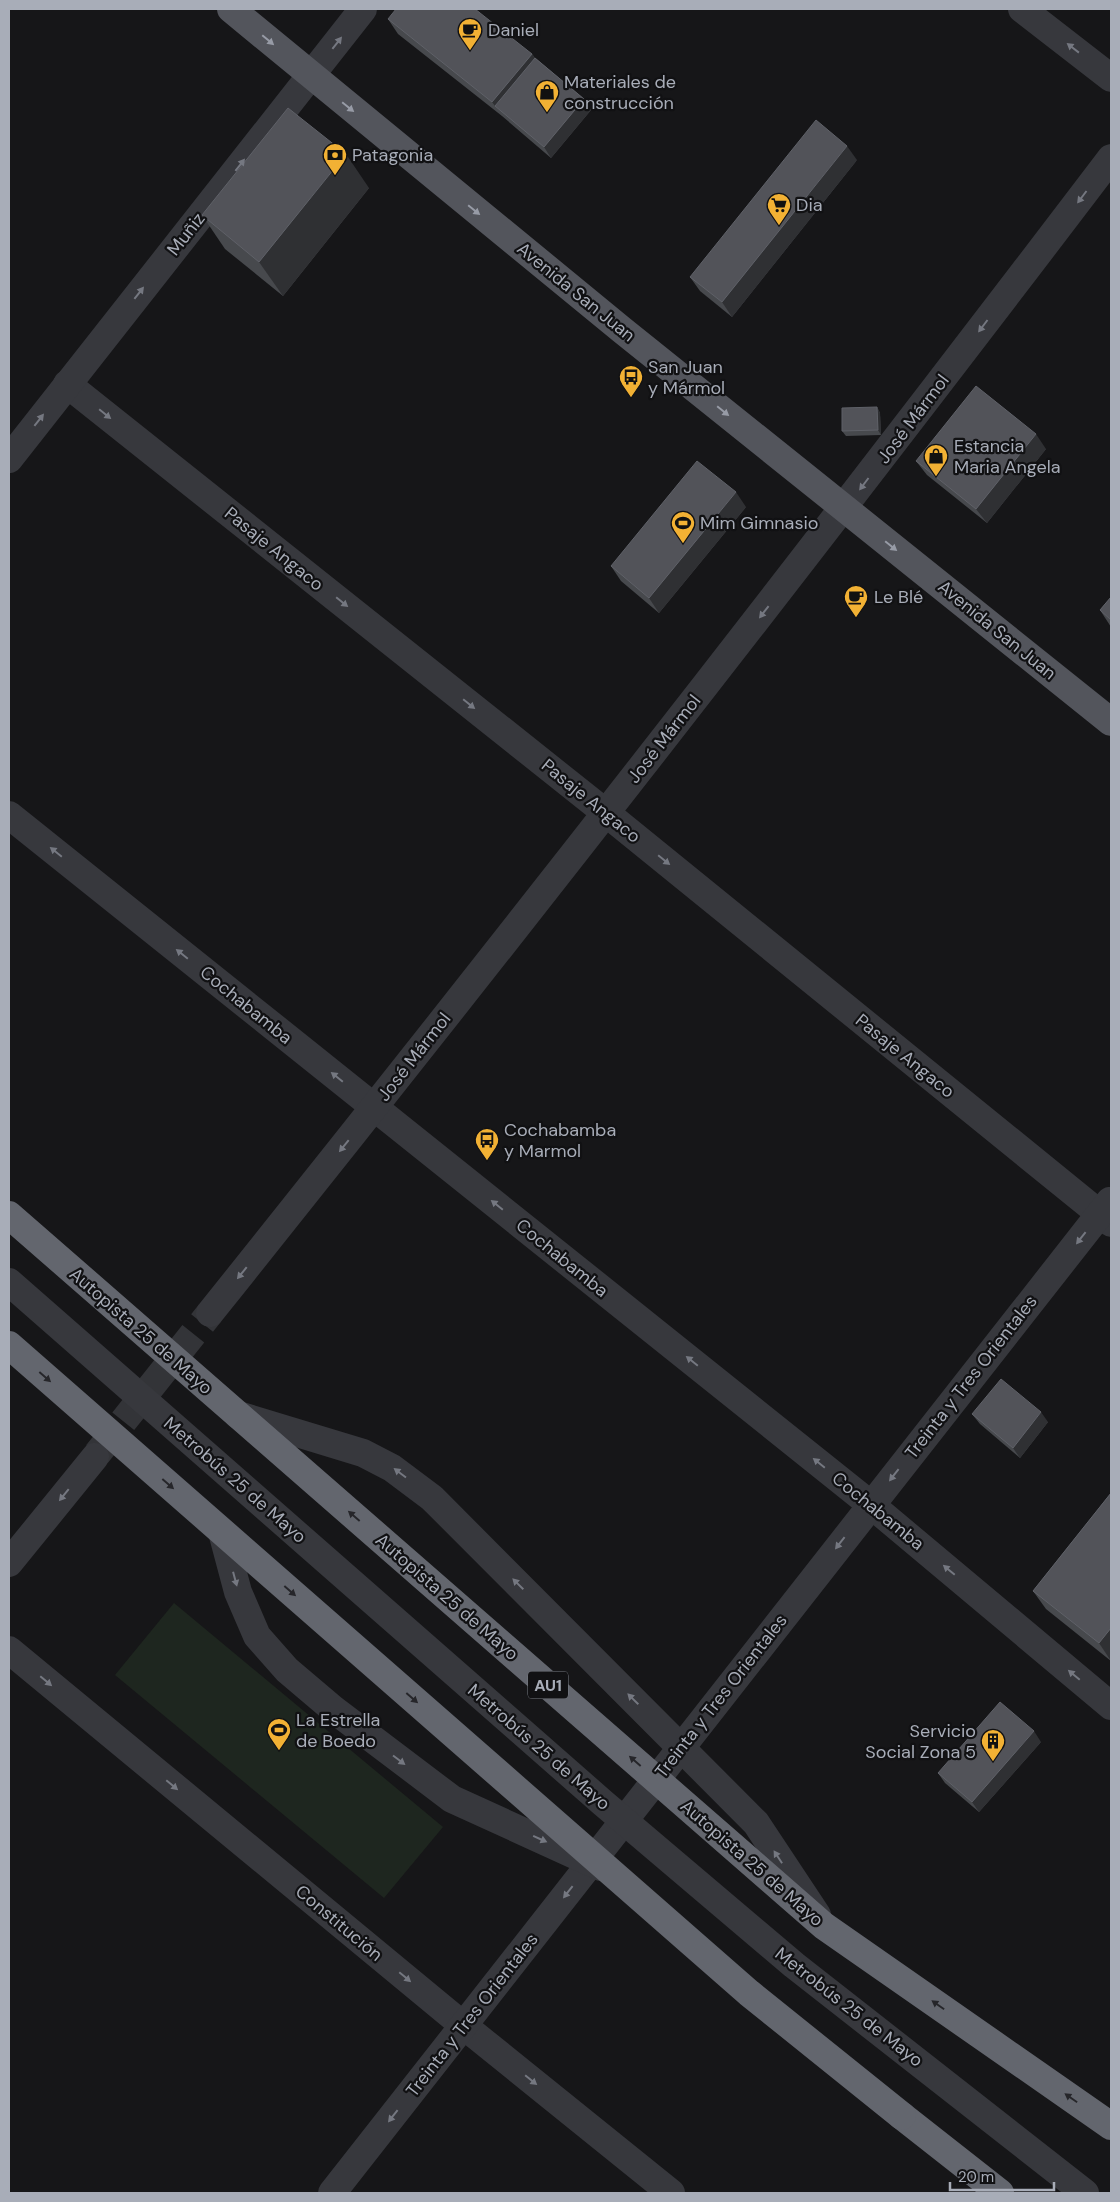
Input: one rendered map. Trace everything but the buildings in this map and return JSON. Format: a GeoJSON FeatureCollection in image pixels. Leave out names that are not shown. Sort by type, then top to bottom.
{"type":"FeatureCollection","features":[{"type":"Feature","properties":{"kind":"highway","name":"Autopista 25 de Mayo"},"geometry":{"type":"LineString","coordinates":[[9,1215],[824,1926],[1111,2126]]}},
{"type":"Feature","properties":{"kind":"highway"},"geometry":{"type":"LineString","coordinates":[[9,1345],[749,1993],[1000,2193]]}},
{"type":"Feature","properties":{"kind":"highway"},"geometry":{"type":"LineString","coordinates":[[902,2116],[986,2193]]}},
{"type":"Feature","properties":{"kind":"main road","name":"Avenida San Juan"},"geometry":{"type":"LineString","coordinates":[[231,9],[311,76],[1111,722]]}},
{"type":"Feature","properties":{"kind":"street","name":"Muñiz"},"geometry":{"type":"LineString","coordinates":[[9,459],[363,9]]}},
{"type":"Feature","properties":{"kind":"street"},"geometry":{"type":"LineString","coordinates":[[1022,9],[1111,78]]}},
{"type":"Feature","properties":{"kind":"street","name":"José Mármol"},"geometry":{"type":"LineString","coordinates":[[210,1313],[374,1108],[845,508],[1111,158]]}},
{"type":"Feature","properties":{"kind":"street","name":"Pasaje Angaco"},"geometry":{"type":"LineString","coordinates":[[67,384],[1107,1212]]}},
{"type":"Feature","properties":{"kind":"street","name":"Cochabamba"},"geometry":{"type":"LineString","coordinates":[[9,815],[870,1504],[1111,1706]]}},
{"type":"Feature","properties":{"kind":"street","name":"Treinta y Tres Orientales"},"geometry":{"type":"LineString","coordinates":[[332,2193],[870,1504],[1107,1212]]}},
{"type":"Feature","properties":{"kind":"street","name":"Metrobús 25 de Mayo"},"geometry":{"type":"LineString","coordinates":[[9,1282],[603,1803],[725,1907],[794,1965],[1085,2193]]}},
{"type":"Feature","properties":{"kind":"street"},"geometry":{"type":"LineString","coordinates":[[238,1415],[363,1453],[392,1468],[432,1498],[756,1824],[824,1926]]}},
{"type":"Feature","properties":{"kind":"street"},"geometry":{"type":"LineString","coordinates":[[9,1563],[94,1457]]}},
{"type":"Feature","properties":{"kind":"street"},"geometry":{"type":"LineString","coordinates":[[222,1532],[238,1592],[257,1636],[287,1670],[333,1709],[452,1800],[609,1871]]}},
{"type":"Feature","properties":{"kind":"street","name":"Constitución"},"geometry":{"type":"LineString","coordinates":[[9,1650],[464,2026],[671,2193]]}},
{"type":"Feature","properties":{"kind":"shaded area","name":"La Estrella de Boedo"},"geometry":{"type":"Polygon","coordinates":[[[174,1603],[443,1827],[384,1898],[115,1675],[174,1603]]]}},
{"type":"Feature","properties":{"kind":"tunnel"},"geometry":{"type":"LineString","coordinates":[[97,1454],[210,1313]]}},
{"type":"Feature","properties":{"kind":"place","name":"Daniel"},"geometry":{"type":"Point","coordinates":[470,51]}},
{"type":"Feature","properties":{"kind":"place","name":"Materiales de construcción"},"geometry":{"type":"Point","coordinates":[547,113]}},
{"type":"Feature","properties":{"kind":"place","name":"Patagonia"},"geometry":{"type":"Point","coordinates":[335,176]}},
{"type":"Feature","properties":{"kind":"place","name":"Dia"},"geometry":{"type":"Point","coordinates":[779,226]}},
{"type":"Feature","properties":{"kind":"place","name":"San Juan y Mármol"},"geometry":{"type":"Point","coordinates":[631,398]}},
{"type":"Feature","properties":{"kind":"place","name":"Estancia Maria Angela"},"geometry":{"type":"Point","coordinates":[936,477]}},
{"type":"Feature","properties":{"kind":"place","name":"Mim Gimnasio"},"geometry":{"type":"Point","coordinates":[683,544]}},
{"type":"Feature","properties":{"kind":"place","name":"Le Blé"},"geometry":{"type":"Point","coordinates":[856,618]}},
{"type":"Feature","properties":{"kind":"place","name":"Cochabamba y Marmol"},"geometry":{"type":"Point","coordinates":[487,1161]}},
{"type":"Feature","properties":{"kind":"place","name":"La Estrella de Boedo"},"geometry":{"type":"Point","coordinates":[279,1751]}},
{"type":"Feature","properties":{"kind":"place","name":"Servicio Social Zona 5"},"geometry":{"type":"Point","coordinates":[993,1762]}}]}
